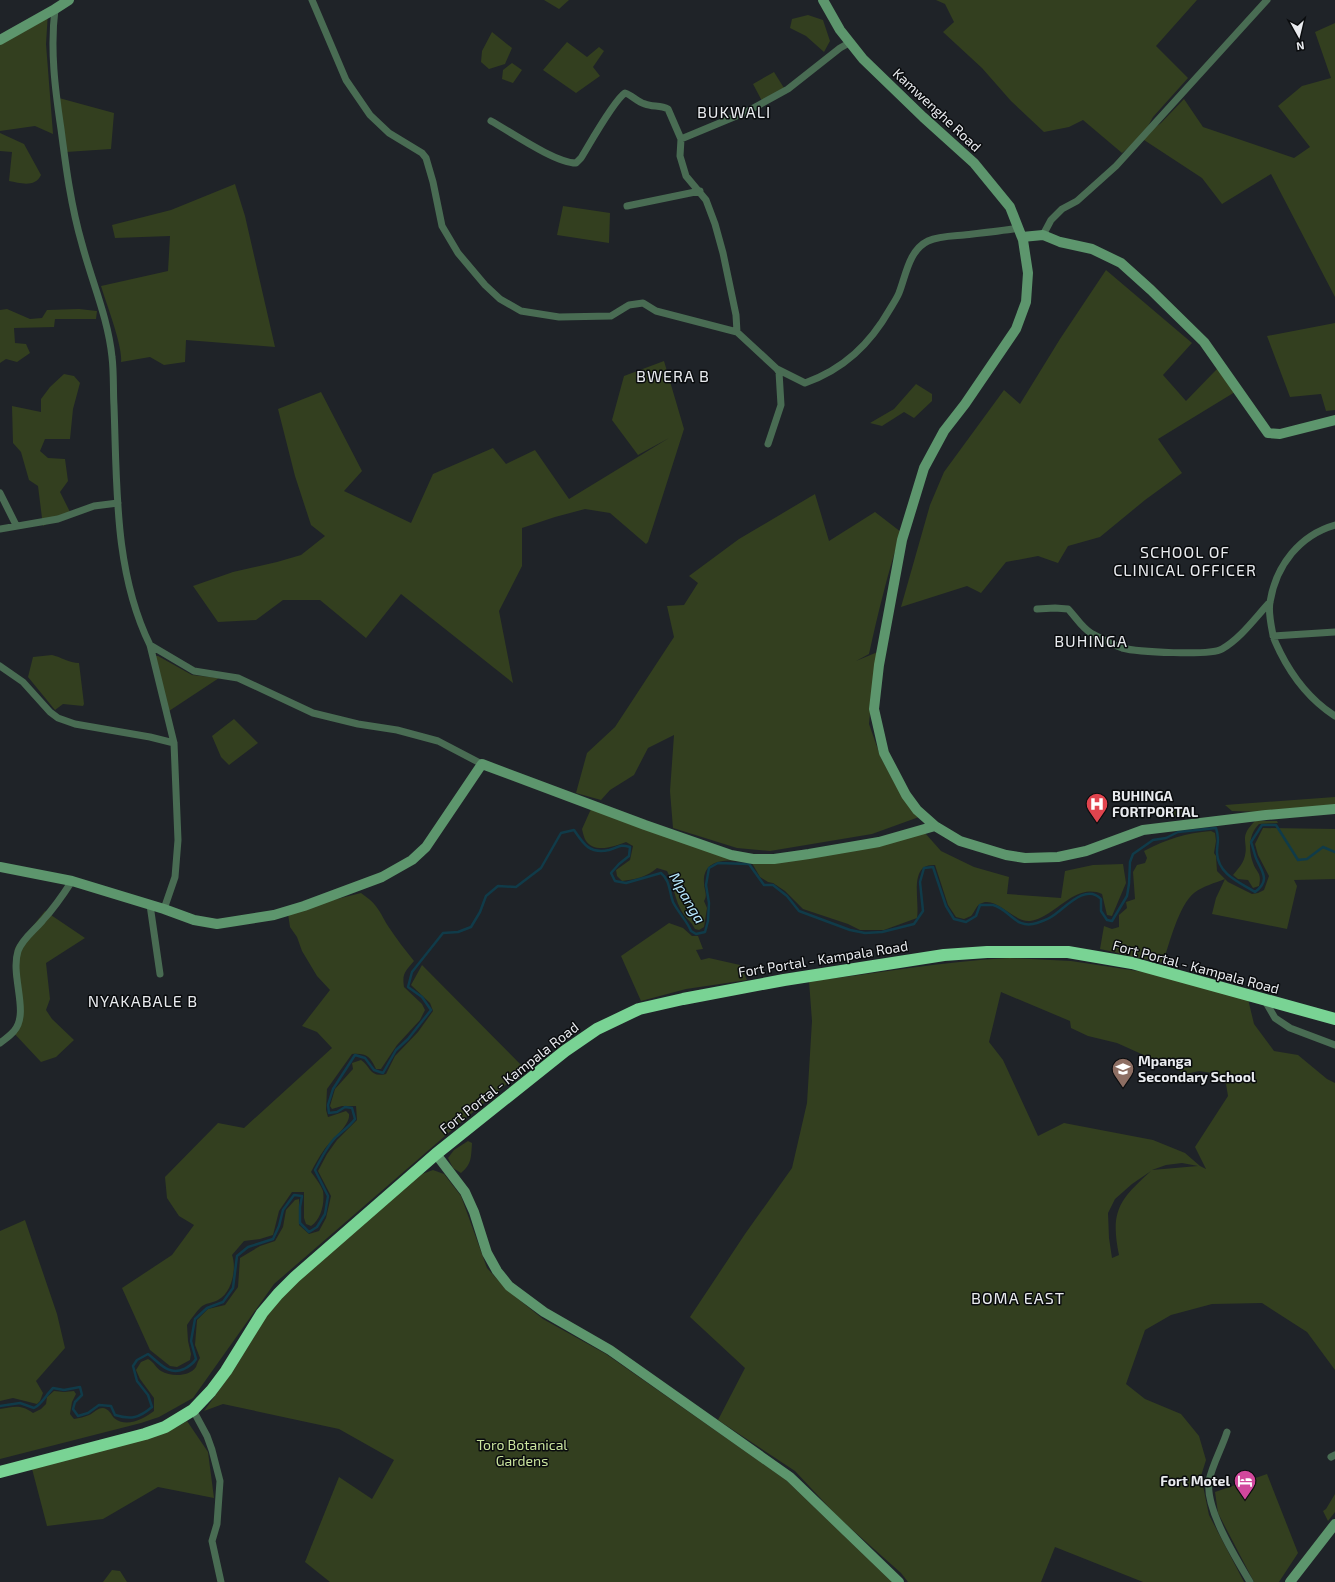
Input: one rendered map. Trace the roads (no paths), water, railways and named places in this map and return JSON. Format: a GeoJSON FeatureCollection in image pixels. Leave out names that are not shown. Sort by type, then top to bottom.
{"type":"FeatureCollection","features":[{"type":"Feature","properties":{"kind":"highway","name":"Fort Portal - Kampala Road"},"geometry":{"type":"LineString","coordinates":[[0,1472],[145,1434],[165,1427],[193,1410],[211,1391],[262,1313],[294,1277],[436,1154],[565,1051],[597,1029],[639,1010],[683,999],[784,980],[944,955],[987,952],[1068,952],[1132,963],[1335,1019]]}},
{"type":"Feature","properties":{"kind":"main road"},"geometry":{"type":"LineString","coordinates":[[0,40],[56,5],[68,0]]}},
{"type":"Feature","properties":{"kind":"main road","name":"Kamwenghe Road"},"geometry":{"type":"LineString","coordinates":[[822,0],[849,43],[923,117],[974,163],[1010,207],[1022,236],[1028,273],[1026,302],[1016,329],[965,404],[944,431],[924,468],[902,540],[877,679],[874,709],[884,753],[906,795],[917,810],[935,826],[960,841],[1006,855],[1025,858],[1058,857],[1086,851],[1143,830],[1266,815],[1335,809]]}},
{"type":"Feature","properties":{"kind":"main road"},"geometry":{"type":"LineString","coordinates":[[1022,236],[1043,235],[1060,242],[1092,249],[1121,263],[1204,342],[1268,433],[1280,434],[1335,420]]}},
{"type":"Feature","properties":{"kind":"main road"},"geometry":{"type":"LineString","coordinates":[[0,867],[72,881],[164,909],[194,920],[217,924],[274,915],[304,906],[382,877],[412,860],[426,847],[482,764],[645,825],[731,855],[753,859],[774,859],[879,842],[935,826]]}},
{"type":"Feature","properties":{"kind":"main road"},"geometry":{"type":"LineString","coordinates":[[436,1154],[465,1192],[474,1212],[487,1253],[497,1271],[509,1286],[544,1312],[610,1350],[790,1477],[899,1582]]}},
{"type":"Feature","properties":{"kind":"main road"},"geometry":{"type":"LineString","coordinates":[[1290,1582],[1335,1524]]}},
{"type":"Feature","properties":{"kind":"street"},"geometry":{"type":"LineString","coordinates":[[312,0],[346,80],[375,119],[389,133],[422,153],[426,158],[433,182],[442,226],[458,253],[485,285],[500,299],[521,311],[559,317],[611,316],[629,305],[643,303],[656,311],[737,332],[777,369],[805,383],[828,374],[845,363],[868,342],[882,324],[899,293],[906,269],[919,247],[929,241],[942,237],[1022,236]]}},
{"type":"Feature","properties":{"kind":"street"},"geometry":{"type":"LineString","coordinates":[[1043,235],[1051,220],[1062,209],[1077,201],[1116,166],[1267,0]]}},
{"type":"Feature","properties":{"kind":"street"},"geometry":{"type":"LineString","coordinates":[[56,5],[52,43],[56,93],[68,187],[81,243],[104,315],[112,357],[118,503],[126,569],[134,603],[150,645],[174,743],[178,840],[175,877],[164,909]]}},
{"type":"Feature","properties":{"kind":"street"},"geometry":{"type":"LineString","coordinates":[[681,139],[746,112],[788,89],[840,48],[849,43]]}},
{"type":"Feature","properties":{"kind":"street"},"geometry":{"type":"LineString","coordinates":[[491,121],[555,158],[568,163],[576,163],[581,158],[610,112],[625,93],[646,105],[668,109],[681,139],[680,156],[686,176],[706,200],[723,253],[736,315],[737,332]]}},
{"type":"Feature","properties":{"kind":"street"},"geometry":{"type":"LineString","coordinates":[[627,206],[700,191]]}},
{"type":"Feature","properties":{"kind":"street"},"geometry":{"type":"LineString","coordinates":[[768,444],[774,430],[781,405],[777,369]]}},
{"type":"Feature","properties":{"kind":"street"},"geometry":{"type":"LineString","coordinates":[[0,493],[16,526]]}},
{"type":"Feature","properties":{"kind":"street"},"geometry":{"type":"LineString","coordinates":[[0,529],[58,520],[94,506],[118,503]]}},
{"type":"Feature","properties":{"kind":"street"},"geometry":{"type":"LineString","coordinates":[[1335,524],[1314,533],[1294,550],[1280,571],[1270,602],[1273,636],[1287,665],[1304,691],[1325,710],[1335,716]]}},
{"type":"Feature","properties":{"kind":"street"},"geometry":{"type":"LineString","coordinates":[[1037,609],[1068,609],[1090,633],[1121,648],[1198,654],[1211,653],[1221,650],[1227,646],[1238,637],[1270,602]]}},
{"type":"Feature","properties":{"kind":"street"},"geometry":{"type":"LineString","coordinates":[[1273,636],[1335,632]]}},
{"type":"Feature","properties":{"kind":"street"},"geometry":{"type":"LineString","coordinates":[[150,645],[194,671],[238,678],[313,713],[358,724],[397,730],[438,741],[482,764]]}},
{"type":"Feature","properties":{"kind":"street"},"geometry":{"type":"LineString","coordinates":[[0,666],[23,682],[50,712],[58,718],[75,724],[150,737],[174,743]]}},
{"type":"Feature","properties":{"kind":"street"},"geometry":{"type":"LineString","coordinates":[[0,1043],[15,1030],[19,1022],[21,1012],[15,976],[18,950],[56,904],[72,881]]}},
{"type":"Feature","properties":{"kind":"street"},"geometry":{"type":"LineString","coordinates":[[150,905],[160,974]]}},
{"type":"Feature","properties":{"kind":"street"},"geometry":{"type":"LineString","coordinates":[[1264,999],[1275,1018],[1290,1028],[1335,1045]]}},
{"type":"Feature","properties":{"kind":"street"},"geometry":{"type":"LineString","coordinates":[[193,1410],[208,1436],[220,1481],[217,1524],[212,1541],[221,1582]]}},
{"type":"Feature","properties":{"kind":"street"},"geometry":{"type":"LineString","coordinates":[[1227,1432],[1209,1482],[1211,1497],[1218,1523],[1250,1582]]}},
{"type":"Feature","properties":{"kind":"waterway","name":"Mpanga"},"geometry":{"type":"LineString","coordinates":[[0,1406],[20,1403],[34,1408],[42,1402],[53,1388],[64,1390],[80,1387],[82,1395],[75,1402],[73,1409],[78,1416],[88,1413],[99,1405],[111,1406],[115,1415],[130,1418],[139,1416],[152,1407],[148,1395],[137,1381],[133,1366],[137,1360],[148,1354],[164,1368],[173,1371],[178,1371],[191,1365],[196,1359],[191,1341],[195,1319],[207,1308],[223,1302],[233,1288],[237,1256],[248,1247],[273,1239],[279,1226],[283,1210],[294,1195],[302,1196],[300,1223],[309,1232],[317,1227],[325,1214],[328,1196],[315,1170],[331,1142],[355,1119],[352,1108],[345,1107],[337,1112],[329,1113],[328,1105],[333,1089],[355,1055],[365,1058],[374,1070],[383,1073],[396,1050],[408,1039],[431,1010],[422,997],[408,987],[412,972],[443,933],[458,932],[471,927],[480,912],[486,896],[498,886],[516,887],[541,868],[561,833],[574,830],[584,844],[597,851],[609,850],[621,846],[630,847],[629,856],[611,873],[615,881],[626,883],[661,873],[668,882],[675,906],[691,931],[696,934],[705,932],[708,921],[709,903],[706,885],[709,868],[718,863],[749,864],[764,885],[773,885],[787,896],[799,911],[850,930],[865,933],[882,932],[914,924],[923,911],[920,882],[924,868],[933,867],[946,906],[954,919],[966,922],[976,916],[980,905],[993,905],[1004,910],[1023,924],[1037,923],[1048,919],[1076,898],[1089,894],[1095,895],[1101,899],[1101,911],[1107,920],[1112,921],[1127,896],[1130,862],[1133,854],[1153,840],[1166,838],[1178,832],[1216,828],[1218,838],[1217,853],[1221,867],[1230,877],[1255,892],[1263,884],[1264,876],[1251,842],[1262,825],[1276,825],[1298,860],[1307,859],[1323,847],[1335,852]]}},
{"type":"Feature","properties":{"kind":"place","name":"BUHINGA FORTPORTAL"},"geometry":{"type":"Point","coordinates":[1097,824]}},
{"type":"Feature","properties":{"kind":"place","name":"Mpanga Secondary School"},"geometry":{"type":"Point","coordinates":[1123,1088]}},
{"type":"Feature","properties":{"kind":"place","name":"Fort Motel"},"geometry":{"type":"Point","coordinates":[1245,1500]}},
{"type":"Feature","properties":{"kind":"district","name":"BUKWALI"},"geometry":{"type":"Point","coordinates":[734,112]}},
{"type":"Feature","properties":{"kind":"district","name":"BWERA B"},"geometry":{"type":"Point","coordinates":[673,376]}},
{"type":"Feature","properties":{"kind":"district","name":"SCHOOL OF CLINICAL OFFICER"},"geometry":{"type":"Point","coordinates":[1185,561]}},
{"type":"Feature","properties":{"kind":"district","name":"BUHINGA"},"geometry":{"type":"Point","coordinates":[1091,641]}},
{"type":"Feature","properties":{"kind":"district","name":"NYAKABALE B"},"geometry":{"type":"Point","coordinates":[143,1001]}},
{"type":"Feature","properties":{"kind":"district","name":"BOMA EAST"},"geometry":{"type":"Point","coordinates":[1018,1298]}},
{"type":"Feature","properties":{"kind":"park label","name":"Toro Botanical Gardens"},"geometry":{"type":"Point","coordinates":[522,1454]}}]}
